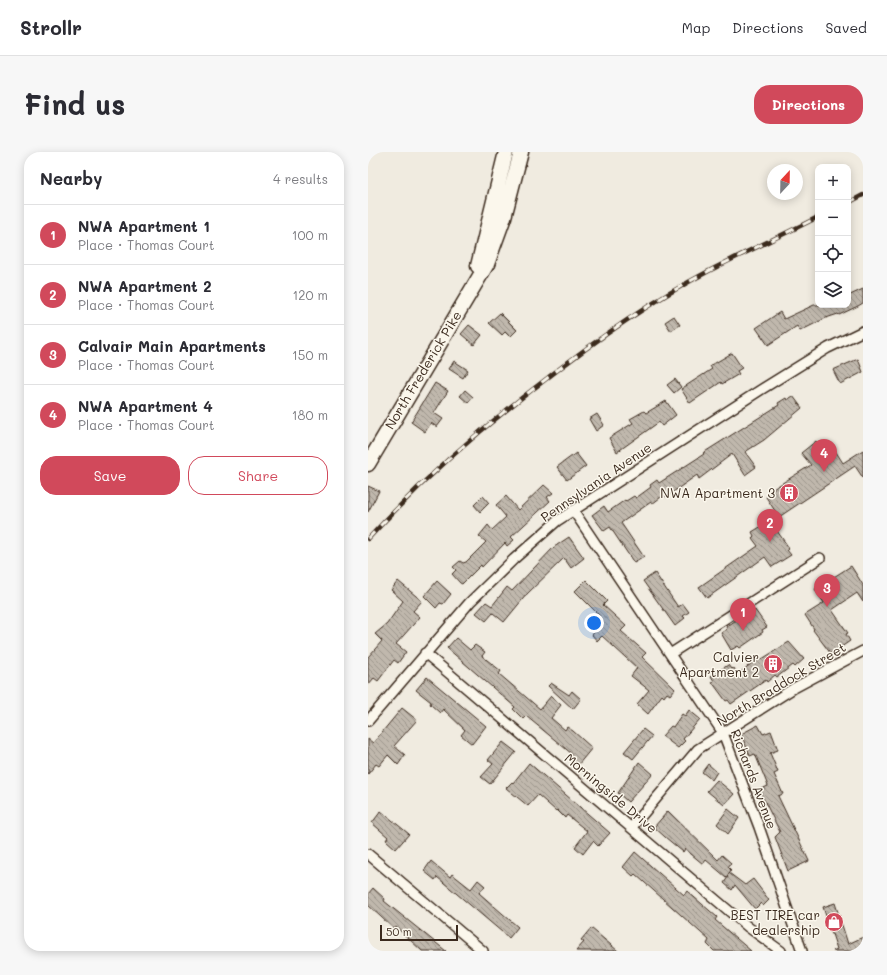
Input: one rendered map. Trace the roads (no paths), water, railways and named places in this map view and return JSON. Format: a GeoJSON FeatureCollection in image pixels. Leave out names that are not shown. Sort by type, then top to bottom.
{"type":"FeatureCollection","features":[{"type":"Feature","properties":{"kind":"main road","name":"North Frederick Pike"},"geometry":{"type":"LineString","coordinates":[[466,297],[482,250],[506,152]]}},
{"type":"Feature","properties":{"kind":"main road","name":"North Frederick Pike"},"geometry":{"type":"LineString","coordinates":[[368,464],[487,264],[500,233],[520,152]]}},
{"type":"Feature","properties":{"kind":"street","name":"Pennsylvania Avenue"},"geometry":{"type":"LineString","coordinates":[[368,721],[470,602],[514,559],[557,521],[811,359],[863,331]]}},
{"type":"Feature","properties":{"kind":"street","name":"Richards Avenue"},"geometry":{"type":"LineString","coordinates":[[573,510],[723,733],[759,827],[802,951]]}},
{"type":"Feature","properties":{"kind":"street"},"geometry":{"type":"LineString","coordinates":[[670,654],[820,558]]}},
{"type":"Feature","properties":{"kind":"street","name":"North Braddock Street"},"geometry":{"type":"LineString","coordinates":[[632,828],[698,749],[794,688],[863,651]]}},
{"type":"Feature","properties":{"kind":"street","name":"Morningside Drive"},"geometry":{"type":"LineString","coordinates":[[425,653],[748,927],[781,951]]}},
{"type":"Feature","properties":{"kind":"street"},"geometry":{"type":"LineString","coordinates":[[368,854],[484,951]]}},
{"type":"Feature","properties":{"kind":"railway"},"geometry":{"type":"LineString","coordinates":[[851,201],[863,195]]}},
{"type":"Feature","properties":{"kind":"railway"},"geometry":{"type":"LineString","coordinates":[[368,539],[409,497],[473,438],[518,401],[601,338],[642,310],[685,284],[815,218]]}},
{"type":"Feature","properties":{"kind":"place","name":"NWA Apartment 4"},"geometry":{"type":"Point","coordinates":[824,472]}},
{"type":"Feature","properties":{"kind":"place","name":"NWA Apartment 3"},"geometry":{"type":"Point","coordinates":[789,493]}},
{"type":"Feature","properties":{"kind":"place","name":"NWA Apartment 2"},"geometry":{"type":"Point","coordinates":[770,542]}},
{"type":"Feature","properties":{"kind":"place","name":"Calvair Main Apartments"},"geometry":{"type":"Point","coordinates":[827,607]}},
{"type":"Feature","properties":{"kind":"place","name":"NWA Apartment 1"},"geometry":{"type":"Point","coordinates":[743,631]}},
{"type":"Feature","properties":{"kind":"place","name":"Calvier Apartment 2"},"geometry":{"type":"Point","coordinates":[773,664]}},
{"type":"Feature","properties":{"kind":"place","name":"BEST TIRE car dealership"},"geometry":{"type":"Point","coordinates":[834,922]}}]}
